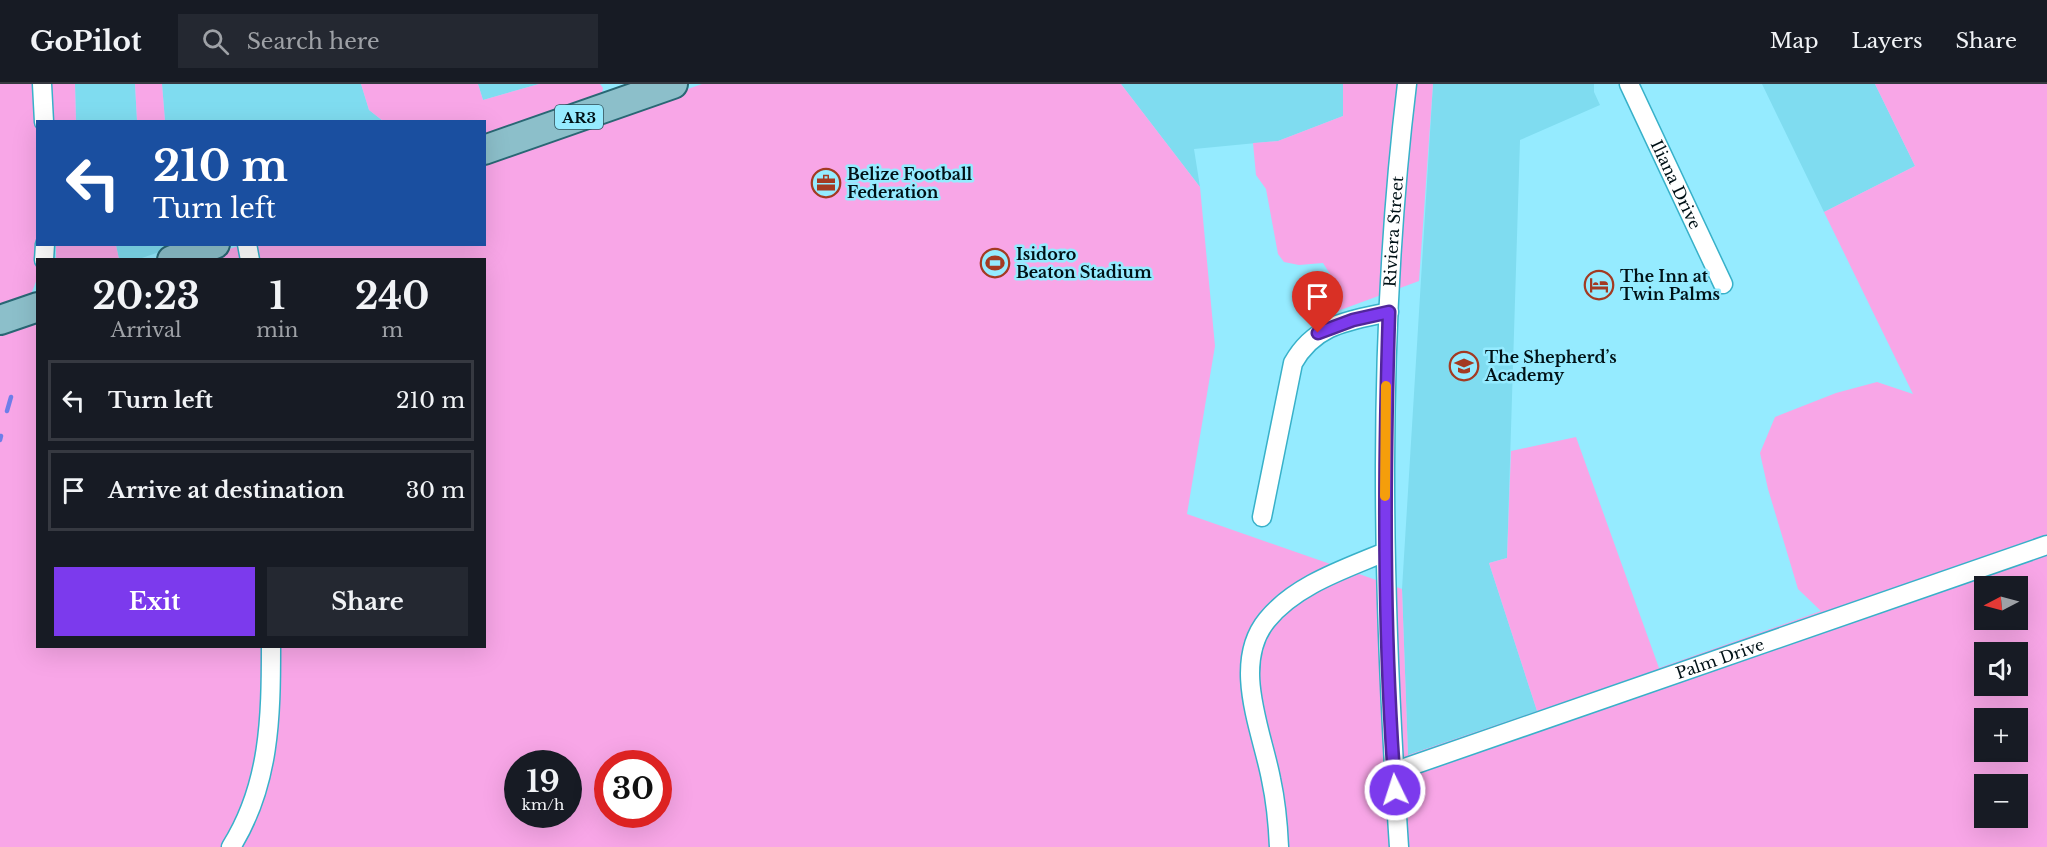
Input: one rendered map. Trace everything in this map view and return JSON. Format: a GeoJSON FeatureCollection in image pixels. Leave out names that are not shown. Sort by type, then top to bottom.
{"type":"FeatureCollection","features":[{"type":"Feature","properties":{"kind":"main road","name":"AR3"},"geometry":{"type":"LineString","coordinates":[[486,149],[673,84]]}},
{"type":"Feature","properties":{"kind":"main road"},"geometry":{"type":"LineString","coordinates":[[177,258],[210,246]]}},
{"type":"Feature","properties":{"kind":"main road"},"geometry":{"type":"LineString","coordinates":[[0,320],[36,308]]}},
{"type":"Feature","properties":{"kind":"street"},"geometry":{"type":"LineString","coordinates":[[42,84],[44,120]]}},
{"type":"Feature","properties":{"kind":"street","name":"Riviera Street"},"geometry":{"type":"LineString","coordinates":[[1399,847],[1393,772],[1385,552],[1389,312],[1396,173],[1407,84]]}},
{"type":"Feature","properties":{"kind":"street","name":"Iliana Drive"},"geometry":{"type":"LineString","coordinates":[[1629,84],[1724,284]]}},
{"type":"Feature","properties":{"kind":"street"},"geometry":{"type":"LineString","coordinates":[[1262,517],[1293,363],[1300,351],[1318,333],[1353,320],[1389,312]]}},
{"type":"Feature","properties":{"kind":"street","name":"Palm Drive"},"geometry":{"type":"LineString","coordinates":[[1393,772],[2047,545]]}},
{"type":"Feature","properties":{"kind":"street"},"geometry":{"type":"LineString","coordinates":[[1279,847],[1276,803],[1251,679],[1254,645],[1267,619],[1291,598],[1336,572],[1385,552]]}},
{"type":"Feature","properties":{"kind":"street"},"geometry":{"type":"LineString","coordinates":[[231,847],[240,834],[265,769],[271,687],[271,648]]}},
{"type":"Feature","properties":{"kind":"shaded area"},"geometry":{"type":"Polygon","coordinates":[[[0,84],[75,84],[76,120],[36,120],[36,282],[30,297],[0,308],[0,84]]]}},
{"type":"Feature","properties":{"kind":"shaded area"},"geometry":{"type":"Polygon","coordinates":[[[75,84],[135,84],[137,120],[76,120],[75,84]]]}},
{"type":"Feature","properties":{"kind":"shaded area"},"geometry":{"type":"Polygon","coordinates":[[[135,84],[162,84],[165,120],[137,120],[135,84]]]}},
{"type":"Feature","properties":{"kind":"shaded area"},"geometry":{"type":"Polygon","coordinates":[[[162,84],[361,84],[369,110],[382,120],[165,120],[162,84]]]}},
{"type":"Feature","properties":{"kind":"shaded area"},"geometry":{"type":"Polygon","coordinates":[[[361,84],[478,84],[483,100],[539,84],[600,84],[603,88],[601,99],[486,140],[486,120],[382,120],[369,110],[361,84]]]}},
{"type":"Feature","properties":{"kind":"shaded area"},"geometry":{"type":"Polygon","coordinates":[[[478,84],[539,84],[483,100],[478,84]]]}},
{"type":"Feature","properties":{"kind":"shaded area"},"geometry":{"type":"Polygon","coordinates":[[[702,84],[1121,84],[1200,187],[1215,346],[1187,514],[1402,589],[1408,755],[1537,711],[1489,563],[1507,558],[1511,451],[1576,437],[1659,668],[1821,611],[1798,589],[1768,489],[1760,453],[1775,417],[1836,393],[1877,382],[1913,394],[1824,212],[1915,166],[1875,84],[2047,84],[2047,847],[0,847],[0,330],[36,317],[36,648],[486,648],[486,258],[204,258],[238,246],[486,246],[486,160],[702,84]]]}},
{"type":"Feature","properties":{"kind":"shaded area"},"geometry":{"type":"Polygon","coordinates":[[[1121,84],[1343,84],[1343,116],[1278,141],[1194,149],[1200,187],[1121,84]]]}},
{"type":"Feature","properties":{"kind":"shaded area"},"geometry":{"type":"Polygon","coordinates":[[[1343,84],[1433,84],[1419,281],[1335,312],[1334,280],[1323,263],[1299,265],[1284,262],[1278,254],[1266,189],[1256,175],[1253,143],[1278,141],[1343,116],[1343,84]]]}},
{"type":"Feature","properties":{"kind":"shaded area","name":"The Shepherd’s Academy"},"geometry":{"type":"Polygon","coordinates":[[[1433,84],[1594,84],[1594,92],[1600,105],[1520,140],[1507,558],[1489,563],[1537,711],[1408,755],[1402,589],[1433,84]]]}},
{"type":"Feature","properties":{"kind":"shaded area"},"geometry":{"type":"Polygon","coordinates":[[[1762,84],[1875,84],[1915,166],[1824,212],[1762,84]]]}},
{"type":"Feature","properties":{"kind":"shaded area"},"geometry":{"type":"Polygon","coordinates":[[[56,246],[116,246],[119,258],[56,258],[56,246]]]}},
{"type":"Feature","properties":{"kind":"shaded area"},"geometry":{"type":"Polygon","coordinates":[[[116,246],[174,247],[142,258],[119,258],[116,246]]]}},
{"type":"Feature","properties":{"kind":"waterway"},"geometry":{"type":"LineString","coordinates":[[7,411],[11,397]]}},
{"type":"Feature","properties":{"kind":"waterway"},"geometry":{"type":"LineString","coordinates":[[0,440],[1,436]]}},
{"type":"Feature","properties":{"kind":"slow traffic"},"geometry":{"type":"LineString","coordinates":[[1385,496],[1386,386]]}},
{"type":"Feature","properties":{"kind":"place","name":"Belize Football Federation"},"geometry":{"type":"Point","coordinates":[826,183]}},
{"type":"Feature","properties":{"kind":"place","name":"Isidoro Beaton Stadium"},"geometry":{"type":"Point","coordinates":[995,263]}},
{"type":"Feature","properties":{"kind":"place","name":"The Inn at Twin Palms"},"geometry":{"type":"Point","coordinates":[1599,285]}},
{"type":"Feature","properties":{"kind":"place","name":"The Shepherd’s Academy"},"geometry":{"type":"Point","coordinates":[1464,366]}},
{"type":"Feature","properties":{"kind":"route"},"geometry":{"type":"LineString","coordinates":[[1318,333],[1353,320],[1389,312],[1386,413],[1386,644],[1395,790]]}}]}
